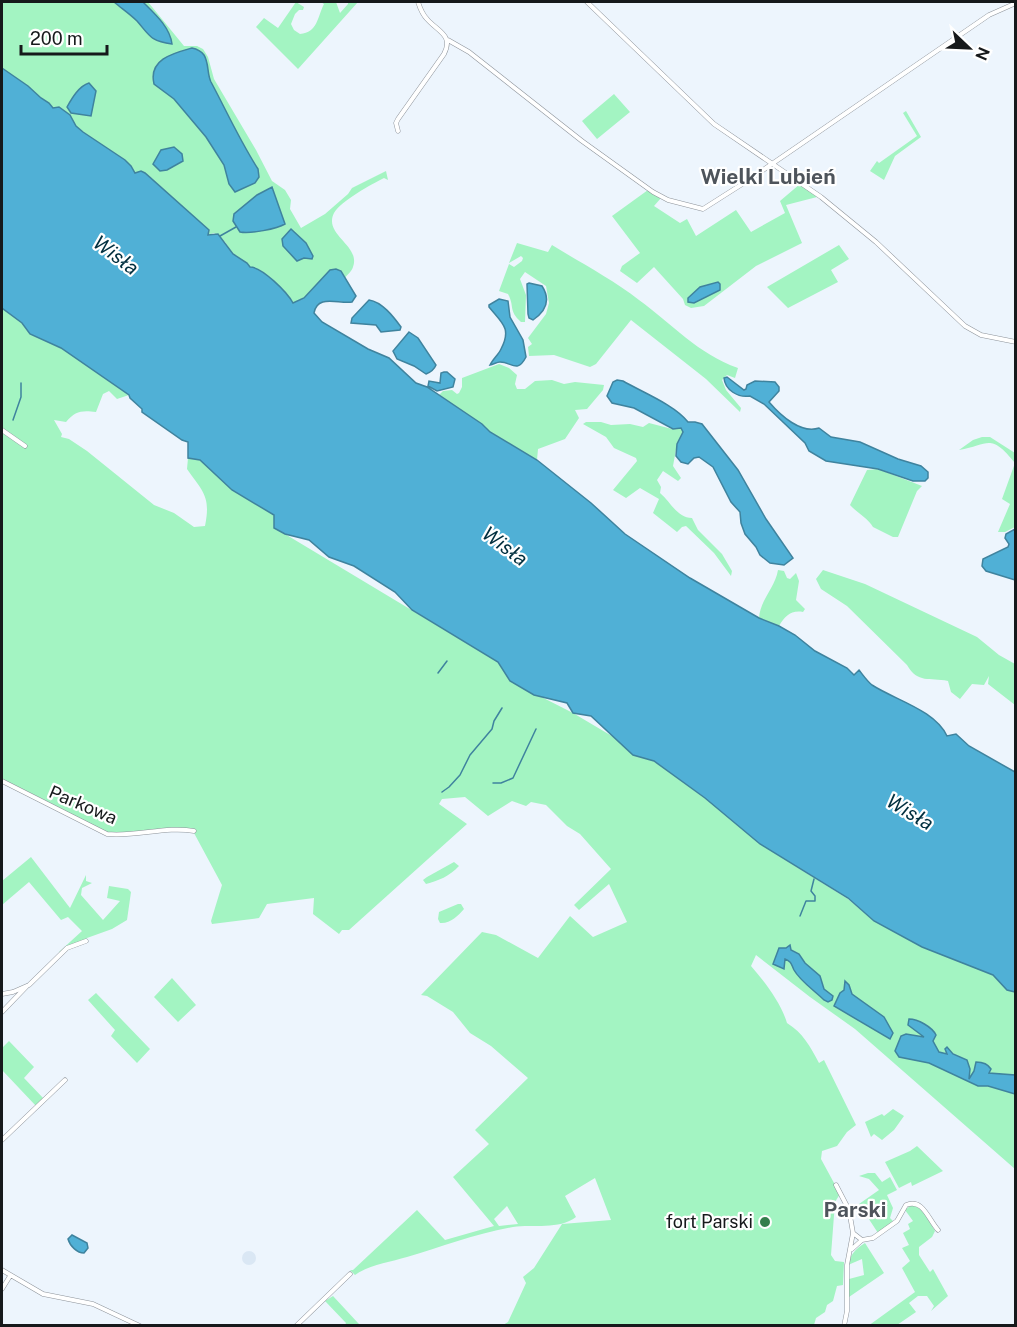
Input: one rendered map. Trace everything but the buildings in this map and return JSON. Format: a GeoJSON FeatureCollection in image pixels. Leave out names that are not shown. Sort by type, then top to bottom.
{"type":"FeatureCollection","features":[{"type":"Feature","properties":{"kind":"street"},"geometry":{"type":"LineString","coordinates":[[418,2],[424,16],[448,40],[469,52],[600,154],[653,192],[668,200],[700,209],[707,208],[989,15],[1016,3]]}},
{"type":"Feature","properties":{"kind":"street"},"geometry":{"type":"LineString","coordinates":[[587,2],[714,124],[814,191],[876,242],[965,326],[981,334],[1016,342]]}},
{"type":"Feature","properties":{"kind":"street"},"geometry":{"type":"LineString","coordinates":[[398,131],[396,123],[398,119],[444,54],[448,40]]}},
{"type":"Feature","properties":{"kind":"street"},"geometry":{"type":"LineString","coordinates":[[2,430],[25,446]]}},
{"type":"Feature","properties":{"kind":"street","name":"Parkowa"},"geometry":{"type":"LineString","coordinates":[[2,782],[107,834],[125,835],[183,829],[194,831]]}},
{"type":"Feature","properties":{"kind":"street"},"geometry":{"type":"LineString","coordinates":[[2,1012],[67,948],[86,941]]}},
{"type":"Feature","properties":{"kind":"street"},"geometry":{"type":"LineString","coordinates":[[2,994],[27,986]]}},
{"type":"Feature","properties":{"kind":"street"},"geometry":{"type":"LineString","coordinates":[[2,1140],[65,1080]]}},
{"type":"Feature","properties":{"kind":"street"},"geometry":{"type":"LineString","coordinates":[[836,1185],[849,1210],[853,1233],[847,1265],[847,1311],[844,1326]]}},
{"type":"Feature","properties":{"kind":"street"},"geometry":{"type":"LineString","coordinates":[[851,1250],[862,1240],[873,1238],[884,1231],[897,1221],[906,1205],[914,1202],[920,1205],[938,1230]]}},
{"type":"Feature","properties":{"kind":"street"},"geometry":{"type":"LineString","coordinates":[[853,1233],[862,1240]]}},
{"type":"Feature","properties":{"kind":"street"},"geometry":{"type":"LineString","coordinates":[[2,1270],[43,1294],[93,1304],[141,1326]]}},
{"type":"Feature","properties":{"kind":"street"},"geometry":{"type":"LineString","coordinates":[[296,1326],[351,1275]]}},
{"type":"Feature","properties":{"kind":"street"},"geometry":{"type":"LineString","coordinates":[[2,1289],[10,1276]]}},
{"type":"Feature","properties":{"kind":"shaded area"},"geometry":{"type":"Polygon","coordinates":[[[249,1251],[254,1253],[256,1258],[254,1263],[249,1265],[244,1263],[242,1258],[244,1253],[249,1251]]]}},
{"type":"Feature","properties":{"kind":"green space"},"geometry":{"type":"Polygon","coordinates":[[[2,2],[148,2],[184,46],[197,46],[203,49],[208,57],[214,79],[272,181],[285,190],[291,200],[290,209],[301,228],[325,214],[352,188],[386,171],[388,180],[384,178],[350,198],[334,213],[333,228],[352,252],[354,259],[351,271],[345,278],[337,269],[330,270],[304,298],[293,303],[267,275],[250,267],[233,254],[225,242],[214,233],[208,235],[209,230],[145,173],[135,173],[125,160],[76,126],[70,116],[53,108],[2,68],[2,2]]]}},
{"type":"Feature","properties":{"kind":"green space"},"geometry":{"type":"Polygon","coordinates":[[[296,2],[304,7],[295,14],[291,24],[300,34],[314,27],[324,4],[321,2],[336,2],[340,13],[348,2],[358,2],[298,69],[256,27],[264,18],[278,28],[296,2]]]}},
{"type":"Feature","properties":{"kind":"green space"},"geometry":{"type":"Polygon","coordinates":[[[614,94],[630,112],[597,139],[582,121],[614,94]]]}},
{"type":"Feature","properties":{"kind":"green space"},"geometry":{"type":"Polygon","coordinates":[[[906,111],[921,137],[895,156],[884,180],[870,171],[877,161],[879,163],[917,136],[903,113],[906,111]]]}},
{"type":"Feature","properties":{"kind":"green space"},"geometry":{"type":"Polygon","coordinates":[[[800,184],[817,197],[786,205],[802,243],[756,266],[704,306],[691,308],[685,305],[683,299],[654,267],[637,283],[620,271],[622,266],[640,253],[612,216],[648,190],[661,198],[654,206],[680,223],[687,219],[696,236],[736,210],[751,232],[785,213],[780,201],[800,184]]]}},
{"type":"Feature","properties":{"kind":"green space"},"geometry":{"type":"Polygon","coordinates":[[[517,243],[548,252],[552,245],[629,292],[710,355],[738,368],[735,378],[727,375],[722,380],[726,390],[741,408],[740,412],[706,379],[631,320],[596,364],[590,367],[554,355],[529,356],[528,347],[532,344],[528,338],[546,314],[549,303],[546,286],[525,272],[520,279],[526,295],[525,322],[521,322],[513,311],[508,294],[499,291],[509,264],[514,267],[522,261],[521,256],[509,263],[517,243]]]}},
{"type":"Feature","properties":{"kind":"green space"},"geometry":{"type":"Polygon","coordinates":[[[839,245],[849,259],[831,270],[838,282],[788,308],[767,287],[839,245]]]}},
{"type":"Feature","properties":{"kind":"green space"},"geometry":{"type":"Polygon","coordinates":[[[2,308],[22,323],[30,334],[61,348],[129,395],[117,399],[109,391],[103,394],[96,412],[79,412],[66,422],[54,420],[62,434],[61,437],[69,439],[87,451],[154,505],[174,513],[194,527],[205,526],[206,501],[201,489],[187,469],[188,458],[200,460],[232,490],[274,515],[285,534],[498,662],[510,681],[573,713],[654,761],[705,798],[760,844],[848,899],[874,921],[994,975],[1007,990],[1015,992],[1015,1169],[855,1029],[756,955],[751,966],[772,993],[787,1023],[802,1036],[819,1063],[824,1060],[856,1125],[847,1132],[837,1146],[822,1151],[821,1159],[840,1194],[835,1202],[831,1255],[835,1261],[844,1262],[843,1285],[837,1286],[833,1301],[827,1305],[825,1312],[816,1318],[814,1325],[503,1325],[508,1322],[526,1283],[523,1277],[534,1268],[562,1224],[513,1227],[486,1233],[373,1266],[355,1275],[350,1270],[353,1270],[417,1210],[445,1240],[494,1226],[453,1177],[489,1144],[475,1130],[528,1078],[491,1046],[470,1033],[453,1012],[427,996],[421,995],[482,932],[496,935],[538,958],[570,916],[593,937],[627,922],[609,884],[579,910],[574,905],[611,869],[580,834],[567,826],[546,805],[531,802],[526,806],[512,801],[488,816],[465,797],[442,799],[439,804],[467,824],[349,930],[342,930],[339,934],[313,914],[314,898],[267,904],[259,918],[212,924],[222,885],[194,833],[195,830],[108,833],[2,780],[2,308]],[[595,1178],[565,1196],[576,1217],[562,1224],[611,1220],[595,1178]],[[507,1206],[494,1219],[499,1226],[518,1224],[507,1206]]]}},
{"type":"Feature","properties":{"kind":"green space"},"geometry":{"type":"Polygon","coordinates":[[[499,364],[509,368],[517,375],[515,384],[517,389],[525,389],[535,381],[552,380],[564,384],[575,382],[604,385],[603,390],[587,409],[575,410],[579,418],[565,439],[538,449],[537,460],[490,432],[439,395],[443,391],[452,390],[459,393],[462,378],[499,364]]]}},
{"type":"Feature","properties":{"kind":"green space"},"geometry":{"type":"Polygon","coordinates":[[[586,422],[611,425],[630,424],[643,427],[649,423],[672,429],[681,428],[683,432],[677,444],[673,466],[681,478],[678,481],[663,471],[657,480],[661,487],[660,493],[678,512],[692,518],[698,530],[722,554],[732,571],[731,576],[714,553],[686,526],[677,532],[653,513],[659,499],[640,488],[626,498],[613,490],[637,461],[636,458],[614,448],[606,437],[583,424],[586,422]]]}},
{"type":"Feature","properties":{"kind":"green space"},"geometry":{"type":"Polygon","coordinates":[[[990,437],[1015,453],[1015,463],[1007,453],[994,444],[983,444],[959,450],[973,440],[990,437]]]}},
{"type":"Feature","properties":{"kind":"green space"},"geometry":{"type":"Polygon","coordinates":[[[1015,463],[1015,527],[1005,532],[998,532],[1010,504],[1002,499],[1015,463]]]}},
{"type":"Feature","properties":{"kind":"green space"},"geometry":{"type":"Polygon","coordinates":[[[878,469],[922,486],[917,491],[898,537],[893,537],[873,527],[850,505],[867,470],[878,469]]]}},
{"type":"Feature","properties":{"kind":"green space"},"geometry":{"type":"Polygon","coordinates":[[[778,570],[784,571],[790,579],[796,573],[799,581],[796,600],[805,609],[803,612],[789,614],[779,626],[759,618],[762,605],[778,570]]]}},
{"type":"Feature","properties":{"kind":"green space"},"geometry":{"type":"Polygon","coordinates":[[[823,570],[865,584],[977,637],[999,655],[1015,664],[1015,705],[988,684],[989,676],[984,685],[972,684],[960,699],[951,692],[948,681],[924,679],[915,675],[847,606],[821,589],[816,579],[823,570]]]}},
{"type":"Feature","properties":{"kind":"green space"},"geometry":{"type":"Polygon","coordinates":[[[31,857],[70,908],[86,875],[86,881],[92,883],[82,888],[81,895],[103,920],[120,901],[107,898],[109,886],[128,889],[131,892],[127,920],[112,929],[87,938],[63,953],[59,952],[82,931],[68,917],[61,920],[29,882],[2,905],[2,881],[31,857]]]}},
{"type":"Feature","properties":{"kind":"green space"},"geometry":{"type":"Polygon","coordinates":[[[454,862],[459,866],[448,875],[426,884],[423,880],[427,877],[454,862]]]}},
{"type":"Feature","properties":{"kind":"green space"},"geometry":{"type":"Polygon","coordinates":[[[461,904],[464,909],[462,912],[450,921],[440,923],[439,912],[461,904]]]}},
{"type":"Feature","properties":{"kind":"green space"},"geometry":{"type":"Polygon","coordinates":[[[172,978],[196,1005],[178,1022],[154,997],[172,978]]]}},
{"type":"Feature","properties":{"kind":"green space"},"geometry":{"type":"Polygon","coordinates":[[[96,993],[150,1049],[137,1063],[111,1036],[115,1030],[88,1000],[96,993]]]}},
{"type":"Feature","properties":{"kind":"green space"},"geometry":{"type":"Polygon","coordinates":[[[9,1041],[34,1067],[24,1078],[44,1099],[36,1106],[2,1070],[2,1048],[9,1041]]]}},
{"type":"Feature","properties":{"kind":"green space"},"geometry":{"type":"Polygon","coordinates":[[[893,1109],[904,1116],[894,1130],[882,1140],[874,1134],[871,1137],[865,1122],[882,1114],[884,1116],[893,1109]]]}},
{"type":"Feature","properties":{"kind":"green space"},"geometry":{"type":"Polygon","coordinates":[[[917,1146],[943,1171],[912,1186],[911,1182],[899,1188],[885,1162],[917,1146]]]}},
{"type":"Feature","properties":{"kind":"green space"},"geometry":{"type":"Polygon","coordinates":[[[875,1173],[882,1182],[890,1177],[897,1190],[887,1195],[893,1208],[890,1218],[894,1222],[878,1233],[859,1204],[879,1190],[869,1179],[859,1176],[875,1173]]]}},
{"type":"Feature","properties":{"kind":"green space"},"geometry":{"type":"Polygon","coordinates":[[[911,1205],[921,1208],[935,1231],[932,1237],[919,1247],[919,1255],[930,1272],[933,1269],[948,1296],[931,1311],[934,1306],[927,1296],[918,1296],[909,1303],[916,1312],[897,1325],[868,1326],[915,1292],[902,1268],[910,1261],[902,1248],[909,1245],[903,1233],[910,1229],[908,1224],[913,1221],[905,1210],[911,1205]]]}},
{"type":"Feature","properties":{"kind":"green space"},"geometry":{"type":"Polygon","coordinates":[[[865,1243],[884,1273],[849,1297],[849,1279],[864,1275],[862,1259],[848,1265],[854,1252],[865,1243]]]}},
{"type":"Feature","properties":{"kind":"green space"},"geometry":{"type":"Polygon","coordinates":[[[333,1296],[360,1325],[345,1325],[346,1323],[325,1301],[333,1296]]]}},
{"type":"Feature","properties":{"kind":"water"},"geometry":{"type":"Polygon","coordinates":[[[114,2],[143,2],[165,26],[172,44],[151,37],[134,18],[114,2]]]}},
{"type":"Feature","properties":{"kind":"water"},"geometry":{"type":"Polygon","coordinates":[[[192,48],[204,55],[211,82],[258,169],[259,177],[255,183],[235,192],[229,184],[224,165],[206,137],[174,99],[154,84],[155,69],[164,58],[192,48]]]}},
{"type":"Feature","properties":{"kind":"water","name":"Wisła"},"geometry":{"type":"Polygon","coordinates":[[[2,68],[28,86],[53,108],[59,107],[70,115],[76,126],[125,160],[135,173],[141,171],[145,173],[209,230],[208,235],[218,234],[233,254],[250,267],[267,275],[293,303],[304,298],[330,270],[341,271],[356,296],[352,302],[329,301],[319,304],[314,313],[322,322],[368,349],[389,358],[416,383],[427,387],[482,424],[490,432],[537,460],[591,503],[625,534],[690,578],[759,618],[795,635],[815,651],[847,668],[854,675],[859,670],[872,685],[924,712],[941,727],[947,736],[956,734],[969,746],[1015,772],[1015,992],[1007,990],[993,975],[922,947],[874,921],[848,898],[760,844],[705,798],[654,761],[633,755],[591,716],[573,713],[567,703],[534,695],[510,681],[498,662],[412,610],[395,592],[354,566],[329,557],[309,540],[285,534],[274,528],[274,515],[232,490],[200,460],[188,458],[188,442],[142,412],[142,409],[129,395],[61,348],[30,334],[22,323],[2,308],[2,68]]]}},
{"type":"Feature","properties":{"kind":"water"},"geometry":{"type":"Polygon","coordinates":[[[89,83],[96,91],[91,116],[71,113],[67,107],[71,100],[89,83]]]}},
{"type":"Feature","properties":{"kind":"water"},"geometry":{"type":"Polygon","coordinates":[[[174,147],[182,154],[183,161],[167,170],[160,171],[153,164],[161,150],[174,147]]]}},
{"type":"Feature","properties":{"kind":"water"},"geometry":{"type":"Polygon","coordinates":[[[272,187],[285,224],[263,231],[240,232],[233,221],[234,214],[257,195],[272,187]]]}},
{"type":"Feature","properties":{"kind":"water"},"geometry":{"type":"Polygon","coordinates":[[[291,229],[306,243],[313,256],[312,259],[304,258],[297,261],[283,246],[282,239],[291,229]]]}},
{"type":"Feature","properties":{"kind":"water"},"geometry":{"type":"Polygon","coordinates":[[[718,282],[720,290],[694,303],[688,302],[688,298],[700,287],[718,282]]]}},
{"type":"Feature","properties":{"kind":"water"},"geometry":{"type":"Polygon","coordinates":[[[527,284],[542,286],[547,301],[544,309],[533,320],[528,314],[527,284]]]}},
{"type":"Feature","properties":{"kind":"water"},"geometry":{"type":"Polygon","coordinates":[[[499,299],[508,301],[510,317],[523,340],[526,357],[517,366],[504,362],[490,365],[500,351],[506,336],[504,326],[489,307],[499,299]]]}},
{"type":"Feature","properties":{"kind":"water"},"geometry":{"type":"Polygon","coordinates":[[[369,300],[387,310],[401,327],[400,330],[381,332],[376,325],[351,323],[352,318],[369,300]]]}},
{"type":"Feature","properties":{"kind":"water"},"geometry":{"type":"Polygon","coordinates":[[[409,332],[418,338],[436,365],[426,374],[397,359],[393,351],[409,332]]]}},
{"type":"Feature","properties":{"kind":"water"},"geometry":{"type":"Polygon","coordinates":[[[444,372],[455,379],[453,387],[437,391],[428,386],[429,381],[440,383],[441,373],[444,372]]]}},
{"type":"Feature","properties":{"kind":"water"},"geometry":{"type":"Polygon","coordinates":[[[727,377],[744,390],[747,385],[755,381],[775,382],[779,391],[769,402],[779,413],[798,426],[819,428],[831,437],[860,442],[898,459],[921,466],[928,472],[928,478],[925,481],[913,481],[878,469],[826,461],[809,451],[805,443],[764,404],[750,396],[741,396],[733,392],[725,382],[724,378],[727,377]]]}},
{"type":"Feature","properties":{"kind":"water"},"geometry":{"type":"Polygon","coordinates":[[[617,380],[667,404],[688,422],[702,424],[738,470],[766,519],[793,558],[784,565],[770,563],[760,555],[745,534],[740,512],[731,502],[713,467],[699,457],[694,458],[688,464],[681,462],[676,456],[677,444],[683,432],[681,428],[673,429],[634,408],[612,403],[607,396],[613,382],[617,380]]]}},
{"type":"Feature","properties":{"kind":"water"},"geometry":{"type":"Polygon","coordinates":[[[1015,529],[1015,580],[986,571],[982,566],[983,559],[1008,547],[1006,534],[1015,529]]]}},
{"type":"Feature","properties":{"kind":"water"},"geometry":{"type":"Polygon","coordinates":[[[790,945],[791,950],[799,954],[805,963],[820,976],[824,989],[833,996],[832,1000],[828,1002],[824,1000],[808,986],[787,960],[785,959],[784,969],[773,964],[779,948],[786,948],[790,945]]]}},
{"type":"Feature","properties":{"kind":"water"},"geometry":{"type":"Polygon","coordinates":[[[845,981],[852,994],[884,1017],[893,1033],[890,1039],[834,1006],[840,993],[844,990],[845,981]]]}},
{"type":"Feature","properties":{"kind":"water"},"geometry":{"type":"Polygon","coordinates":[[[909,1019],[928,1026],[934,1032],[936,1035],[933,1041],[939,1052],[947,1054],[945,1049],[947,1047],[953,1054],[967,1060],[970,1069],[969,1079],[976,1062],[988,1066],[991,1069],[989,1073],[1015,1075],[1015,1094],[988,1086],[978,1086],[929,1063],[899,1057],[895,1051],[901,1036],[906,1034],[924,1037],[908,1025],[909,1019]]]}},
{"type":"Feature","properties":{"kind":"water"},"geometry":{"type":"Polygon","coordinates":[[[72,1235],[87,1243],[88,1248],[84,1253],[76,1250],[70,1244],[68,1239],[72,1235]]]}},
{"type":"Feature","properties":{"kind":"waterway"},"geometry":{"type":"LineString","coordinates":[[220,236],[236,227]]}},
{"type":"Feature","properties":{"kind":"waterway"},"geometry":{"type":"LineString","coordinates":[[13,420],[21,397],[21,383]]}},
{"type":"Feature","properties":{"kind":"waterway"},"geometry":{"type":"LineString","coordinates":[[438,673],[447,661]]}},
{"type":"Feature","properties":{"kind":"waterway"},"geometry":{"type":"LineString","coordinates":[[442,792],[460,775],[470,755],[492,729],[502,708]]}},
{"type":"Feature","properties":{"kind":"waterway"},"geometry":{"type":"LineString","coordinates":[[493,783],[501,783],[513,778],[536,729]]}},
{"type":"Feature","properties":{"kind":"waterway"},"geometry":{"type":"LineString","coordinates":[[800,916],[806,901],[815,901],[815,896],[811,891],[814,879]]}},
{"type":"Feature","properties":{"kind":"place","name":"fort Parski"},"geometry":{"type":"Point","coordinates":[765,1222]}},
{"type":"Feature","properties":{"kind":"district","name":"Wielki Lubień"},"geometry":{"type":"Point","coordinates":[768,177]}},
{"type":"Feature","properties":{"kind":"district","name":"Parski"},"geometry":{"type":"Point","coordinates":[855,1210]}}]}
